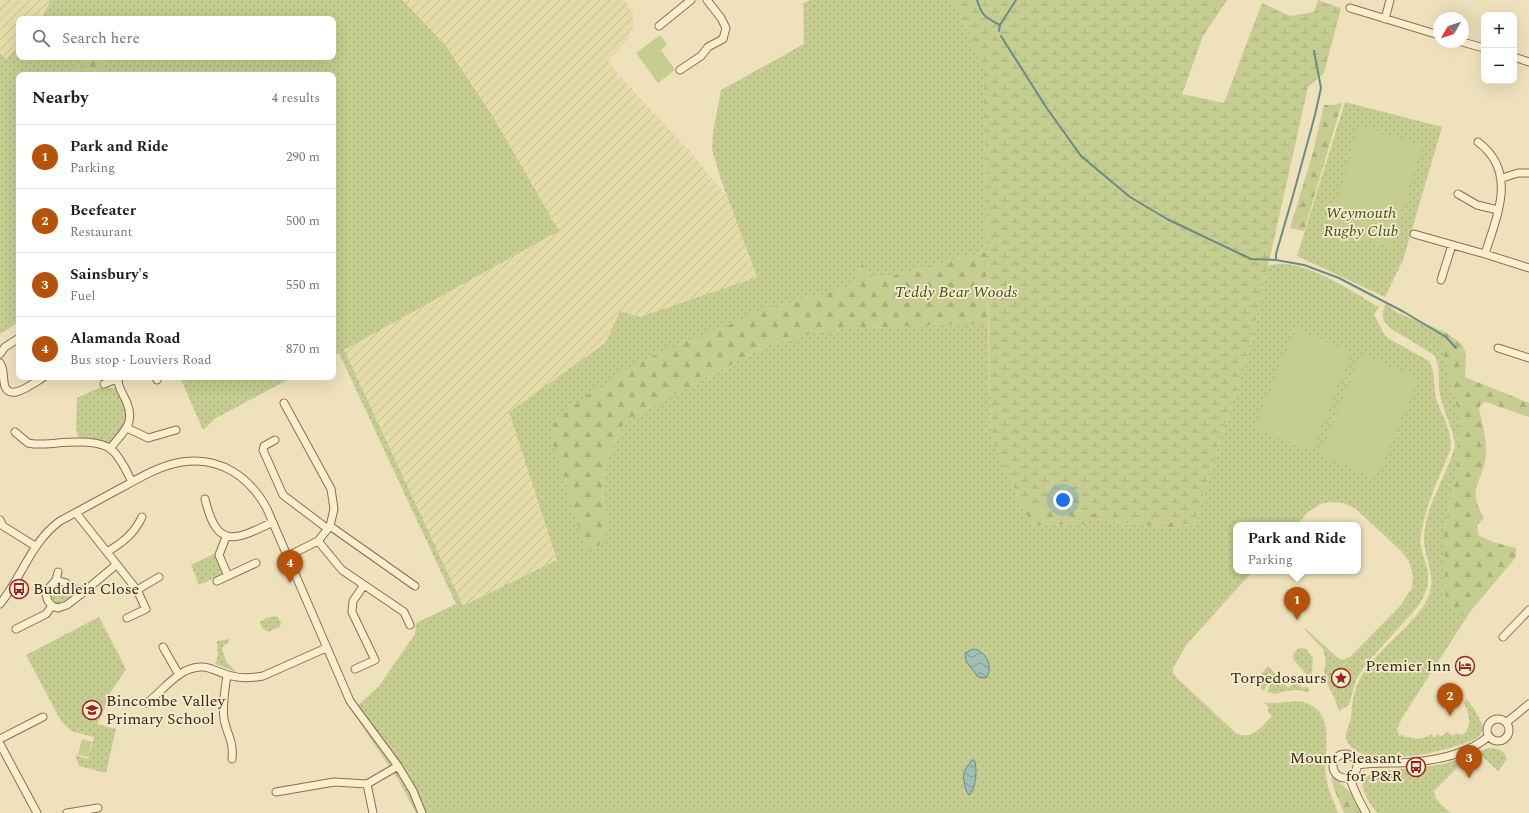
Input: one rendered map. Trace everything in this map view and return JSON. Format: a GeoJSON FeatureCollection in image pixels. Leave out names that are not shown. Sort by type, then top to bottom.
{"type":"FeatureCollection","features":[{"type":"Feature","properties":{"kind":"street"},"geometry":{"type":"LineString","coordinates":[[659,26],[691,0]]}},
{"type":"Feature","properties":{"kind":"street"},"geometry":{"type":"LineString","coordinates":[[680,70],[701,56],[708,47],[723,39],[726,28],[721,18],[707,0]]}},
{"type":"Feature","properties":{"kind":"street"},"geometry":{"type":"LineString","coordinates":[[1385,19],[1390,0]]}},
{"type":"Feature","properties":{"kind":"street"},"geometry":{"type":"LineString","coordinates":[[1350,8],[1433,33]]}},
{"type":"Feature","properties":{"kind":"street"},"geometry":{"type":"LineString","coordinates":[[1469,44],[1481,47]]}},
{"type":"Feature","properties":{"kind":"street"},"geometry":{"type":"LineString","coordinates":[[1517,58],[1529,62]]}},
{"type":"Feature","properties":{"kind":"street"},"geometry":{"type":"LineString","coordinates":[[1478,142],[1488,151],[1496,162],[1502,178],[1502,196],[1484,254]]}},
{"type":"Feature","properties":{"kind":"street"},"geometry":{"type":"LineString","coordinates":[[1502,178],[1518,173],[1529,173]]}},
{"type":"Feature","properties":{"kind":"street"},"geometry":{"type":"LineString","coordinates":[[1458,194],[1477,205],[1498,210]]}},
{"type":"Feature","properties":{"kind":"street"},"geometry":{"type":"LineString","coordinates":[[1414,234],[1529,268]]}},
{"type":"Feature","properties":{"kind":"street"},"geometry":{"type":"LineString","coordinates":[[1441,280],[1452,245]]}},
{"type":"Feature","properties":{"kind":"street"},"geometry":{"type":"LineString","coordinates":[[0,354],[5,347],[16,340]]}},
{"type":"Feature","properties":{"kind":"street"},"geometry":{"type":"LineString","coordinates":[[1498,348],[1529,358]]}},
{"type":"Feature","properties":{"kind":"street"},"geometry":{"type":"LineString","coordinates":[[0,363],[5,387],[10,392],[17,393],[39,380]]}},
{"type":"Feature","properties":{"kind":"street"},"geometry":{"type":"LineString","coordinates":[[104,384],[111,380]]}},
{"type":"Feature","properties":{"kind":"street"},"geometry":{"type":"LineString","coordinates":[[110,449],[127,428],[130,420],[130,412],[120,380]]}},
{"type":"Feature","properties":{"kind":"street"},"geometry":{"type":"LineString","coordinates":[[284,403],[331,489],[334,509],[329,528],[318,541],[288,556]]}},
{"type":"Feature","properties":{"kind":"street"},"geometry":{"type":"LineString","coordinates":[[127,428],[148,438],[176,430]]}},
{"type":"Feature","properties":{"kind":"street"},"geometry":{"type":"LineString","coordinates":[[15,432],[28,443],[34,444],[87,443],[103,445],[116,455],[132,482]]}},
{"type":"Feature","properties":{"kind":"street"},"geometry":{"type":"LineString","coordinates":[[275,440],[264,446],[263,450],[283,495],[414,586]]}},
{"type":"Feature","properties":{"kind":"street"},"geometry":{"type":"LineString","coordinates":[[0,604],[13,587],[35,546],[53,526],[76,513],[132,482],[166,466],[182,462],[213,463],[234,472],[254,488],[268,508],[326,648],[350,701],[398,766],[413,791],[422,813]]}},
{"type":"Feature","properties":{"kind":"street"},"geometry":{"type":"LineString","coordinates":[[205,499],[208,511],[217,529],[226,537],[240,537],[273,522]]}},
{"type":"Feature","properties":{"kind":"street"},"geometry":{"type":"LineString","coordinates":[[76,513],[137,590],[146,609],[127,618]]}},
{"type":"Feature","properties":{"kind":"street"},"geometry":{"type":"LineString","coordinates":[[107,552],[128,538],[142,517]]}},
{"type":"Feature","properties":{"kind":"street"},"geometry":{"type":"LineString","coordinates":[[0,520],[3,526],[35,546]]}},
{"type":"Feature","properties":{"kind":"street"},"geometry":{"type":"LineString","coordinates":[[226,537],[219,555],[228,576]]}},
{"type":"Feature","properties":{"kind":"street"},"geometry":{"type":"LineString","coordinates":[[318,541],[342,570],[404,612],[410,625]]}},
{"type":"Feature","properties":{"kind":"street"},"geometry":{"type":"LineString","coordinates":[[217,581],[256,563]]}},
{"type":"Feature","properties":{"kind":"street"},"geometry":{"type":"LineString","coordinates":[[58,572],[56,580],[46,592],[48,601],[52,606],[58,608],[80,596],[116,565]]}},
{"type":"Feature","properties":{"kind":"street"},"geometry":{"type":"LineString","coordinates":[[137,590],[159,577]]}},
{"type":"Feature","properties":{"kind":"street"},"geometry":{"type":"LineString","coordinates":[[56,580],[66,583]]}},
{"type":"Feature","properties":{"kind":"street"},"geometry":{"type":"LineString","coordinates":[[355,669],[375,660],[352,612],[353,601],[364,585]]}},
{"type":"Feature","properties":{"kind":"street"},"geometry":{"type":"LineString","coordinates":[[16,630],[46,614],[52,606]]}},
{"type":"Feature","properties":{"kind":"street"},"geometry":{"type":"LineString","coordinates":[[1503,637],[1529,610]]}},
{"type":"Feature","properties":{"kind":"street"},"geometry":{"type":"LineString","coordinates":[[163,647],[179,675]]}},
{"type":"Feature","properties":{"kind":"street"},"geometry":{"type":"LineString","coordinates":[[147,703],[157,696],[179,675],[196,668],[205,667],[228,675],[246,678],[263,676],[326,648]]}},
{"type":"Feature","properties":{"kind":"street"},"geometry":{"type":"LineString","coordinates":[[228,675],[223,704],[224,719],[233,748],[232,758]]}},
{"type":"Feature","properties":{"kind":"street"},"geometry":{"type":"LineString","coordinates":[[1507,722],[1529,704]]}},
{"type":"Feature","properties":{"kind":"street"},"geometry":{"type":"LineString","coordinates":[[0,738],[43,717]]}},
{"type":"Feature","properties":{"kind":"street"},"geometry":{"type":"LineString","coordinates":[[1498,718],[1507,722],[1510,730],[1505,739],[1495,740],[1489,736],[1487,728],[1491,721],[1498,718]]}},
{"type":"Feature","properties":{"kind":"street"},"geometry":{"type":"LineString","coordinates":[[1357,765],[1414,762],[1445,757],[1471,748],[1489,736]]}},
{"type":"Feature","properties":{"kind":"street"},"geometry":{"type":"LineString","coordinates":[[0,744],[37,813]]}},
{"type":"Feature","properties":{"kind":"street"},"geometry":{"type":"LineString","coordinates":[[1344,754],[1348,754],[1354,758],[1357,765],[1355,772],[1349,777],[1341,777],[1335,772],[1334,765],[1337,758],[1344,754]]}},
{"type":"Feature","properties":{"kind":"street"},"geometry":{"type":"LineString","coordinates":[[276,792],[320,783],[334,782],[367,784],[398,766]]}},
{"type":"Feature","properties":{"kind":"street"},"geometry":{"type":"LineString","coordinates":[[1349,777],[1366,813]]}},
{"type":"Feature","properties":{"kind":"street"},"geometry":{"type":"LineString","coordinates":[[367,784],[373,813]]}},
{"type":"Feature","properties":{"kind":"street"},"geometry":{"type":"LineString","coordinates":[[67,813],[98,808]]}},
{"type":"Feature","properties":{"kind":"shaded area"},"geometry":{"type":"Polygon","coordinates":[[[0,0],[51,0],[43,16],[16,16],[16,49],[6,59],[0,53],[0,0]]]}},
{"type":"Feature","properties":{"kind":"shaded area"},"geometry":{"type":"Polygon","coordinates":[[[402,0],[624,0],[633,12],[633,27],[628,39],[609,60],[616,72],[691,153],[726,195],[757,277],[640,317],[620,311],[606,341],[509,412],[557,560],[462,607],[344,350],[559,231],[446,46],[402,0]]]}},
{"type":"Feature","properties":{"kind":"green space"},"geometry":{"type":"Polygon","coordinates":[[[51,0],[402,0],[446,46],[493,117],[559,231],[344,350],[463,606],[557,560],[509,412],[606,342],[620,311],[640,317],[757,277],[721,180],[712,149],[713,133],[721,90],[804,44],[803,3],[811,0],[952,0],[983,65],[987,251],[891,276],[874,278],[862,263],[857,277],[849,287],[769,308],[556,420],[609,526],[602,493],[607,457],[623,425],[643,410],[774,343],[827,330],[947,324],[988,324],[991,437],[1021,505],[1033,525],[1084,524],[1094,519],[1168,528],[1194,525],[1251,342],[1268,266],[1280,264],[1294,265],[1325,276],[1379,307],[1374,315],[1386,337],[1429,361],[1434,375],[1436,398],[1449,430],[1451,444],[1450,451],[1429,503],[1421,535],[1421,548],[1428,574],[1424,597],[1414,611],[1366,664],[1356,680],[1349,705],[1339,711],[1334,697],[1325,680],[1324,671],[1326,661],[1323,649],[1304,629],[1305,628],[1338,658],[1342,660],[1350,657],[1400,606],[1412,588],[1413,575],[1409,561],[1400,550],[1356,509],[1344,503],[1323,503],[1309,511],[1299,522],[1233,522],[1233,574],[1250,574],[1187,644],[1173,668],[1173,673],[1237,734],[1252,734],[1272,716],[1267,711],[1269,708],[1264,702],[1275,703],[1298,701],[1309,704],[1318,710],[1326,727],[1326,778],[1338,813],[416,813],[399,781],[352,711],[379,686],[415,634],[416,623],[456,604],[339,353],[336,354],[336,72],[16,72],[16,324],[0,334],[0,53],[6,59],[16,49],[16,60],[336,60],[336,16],[43,16],[51,0]]]}},
{"type":"Feature","properties":{"kind":"green space"},"geometry":{"type":"Polygon","coordinates":[[[952,0],[1227,0],[1203,36],[1182,94],[1224,103],[1262,3],[1290,16],[1314,12],[1318,0],[1341,8],[1324,73],[1308,87],[1251,342],[1194,525],[1021,505],[991,437],[983,65],[952,0]]]}},
{"type":"Feature","properties":{"kind":"green space"},"geometry":{"type":"Polygon","coordinates":[[[660,35],[667,44],[661,50],[675,70],[658,83],[636,53],[660,35]]]}},
{"type":"Feature","properties":{"kind":"green space"},"geometry":{"type":"Polygon","coordinates":[[[85,60],[103,60],[105,72],[68,72],[72,69],[83,67],[85,60]]]}},
{"type":"Feature","properties":{"kind":"green space","name":"Weymouth Rugby Club"},"geometry":{"type":"Polygon","coordinates":[[[1345,102],[1442,127],[1403,260],[1385,297],[1297,256],[1345,102]]]}},
{"type":"Feature","properties":{"kind":"green space"},"geometry":{"type":"Polygon","coordinates":[[[1342,103],[1304,231],[1290,228],[1312,156],[1324,105],[1342,103]]]}},
{"type":"Feature","properties":{"kind":"green space"},"geometry":{"type":"Polygon","coordinates":[[[1359,127],[1422,146],[1391,247],[1330,226],[1359,127]]]}},
{"type":"Feature","properties":{"kind":"green space","name":"Teddy Bear Woods"},"geometry":{"type":"Polygon","coordinates":[[[987,251],[988,324],[947,324],[827,330],[774,343],[643,410],[623,425],[607,457],[602,493],[609,526],[599,546],[585,548],[552,441],[553,423],[586,396],[636,363],[769,308],[849,287],[857,277],[862,263],[874,278],[891,276],[987,251]]]}},
{"type":"Feature","properties":{"kind":"green space"},"geometry":{"type":"Polygon","coordinates":[[[1386,304],[1398,313],[1445,332],[1442,348],[1460,419],[1455,480],[1444,531],[1457,612],[1470,612],[1402,718],[1397,729],[1399,736],[1401,735],[1409,738],[1424,738],[1431,734],[1434,738],[1438,734],[1441,737],[1447,732],[1453,736],[1456,733],[1462,735],[1468,728],[1469,724],[1464,703],[1467,699],[1483,726],[1480,735],[1471,741],[1435,752],[1399,757],[1365,755],[1353,748],[1346,738],[1346,733],[1351,718],[1354,694],[1359,680],[1376,656],[1418,614],[1430,593],[1431,576],[1425,551],[1424,534],[1429,511],[1455,446],[1452,431],[1440,396],[1438,368],[1434,355],[1388,326],[1383,317],[1383,311],[1386,304]]]}},
{"type":"Feature","properties":{"kind":"green space"},"geometry":{"type":"Polygon","coordinates":[[[1296,329],[1351,352],[1311,451],[1255,428],[1296,329]]]}},
{"type":"Feature","properties":{"kind":"green space"},"geometry":{"type":"Polygon","coordinates":[[[1445,332],[1462,344],[1466,353],[1465,377],[1529,403],[1529,417],[1486,402],[1481,404],[1479,409],[1486,442],[1486,453],[1485,463],[1476,492],[1476,499],[1484,518],[1477,525],[1478,535],[1493,542],[1516,548],[1516,557],[1470,612],[1457,612],[1446,605],[1444,531],[1455,480],[1460,419],[1442,348],[1445,332]]]}},
{"type":"Feature","properties":{"kind":"green space"},"geometry":{"type":"Polygon","coordinates":[[[1361,355],[1418,378],[1376,478],[1320,455],[1361,355]]]}},
{"type":"Feature","properties":{"kind":"green space"},"geometry":{"type":"Polygon","coordinates":[[[181,380],[287,380],[216,418],[203,430],[181,380]]]}},
{"type":"Feature","properties":{"kind":"green space"},"geometry":{"type":"Polygon","coordinates":[[[101,387],[116,388],[123,403],[126,418],[122,431],[117,438],[109,444],[79,440],[76,429],[77,398],[101,387]]]}},
{"type":"Feature","properties":{"kind":"green space"},"geometry":{"type":"Polygon","coordinates":[[[1021,505],[1194,525],[1168,528],[1095,519],[1084,524],[1033,525],[1021,505]]]}},
{"type":"Feature","properties":{"kind":"green space"},"geometry":{"type":"Polygon","coordinates":[[[216,553],[223,574],[199,585],[191,565],[216,553]]]}},
{"type":"Feature","properties":{"kind":"green space"},"geometry":{"type":"Polygon","coordinates":[[[92,582],[65,603],[55,605],[50,599],[51,590],[58,585],[69,588],[71,584],[82,585],[92,582]]]}},
{"type":"Feature","properties":{"kind":"green space"},"geometry":{"type":"Polygon","coordinates":[[[277,616],[281,623],[280,627],[268,632],[262,628],[260,622],[267,618],[277,616]]]}},
{"type":"Feature","properties":{"kind":"green space"},"geometry":{"type":"Polygon","coordinates":[[[99,617],[126,669],[107,698],[105,708],[97,724],[116,729],[106,773],[79,766],[75,755],[88,759],[94,737],[71,731],[61,721],[26,655],[99,617]]]}},
{"type":"Feature","properties":{"kind":"green space"},"geometry":{"type":"Polygon","coordinates":[[[229,639],[229,642],[223,646],[222,650],[227,663],[237,672],[215,664],[218,656],[217,642],[229,639]]]}},
{"type":"Feature","properties":{"kind":"green space"},"geometry":{"type":"Polygon","coordinates":[[[1302,648],[1306,649],[1313,658],[1313,682],[1293,659],[1295,652],[1302,648]]]}},
{"type":"Feature","properties":{"kind":"green space"},"geometry":{"type":"Polygon","coordinates":[[[1268,666],[1277,676],[1268,683],[1264,691],[1253,683],[1268,666]]]}},
{"type":"Feature","properties":{"kind":"green space"},"geometry":{"type":"Polygon","coordinates":[[[1279,679],[1288,688],[1297,681],[1303,688],[1306,686],[1310,690],[1308,692],[1297,690],[1275,694],[1267,692],[1270,685],[1279,679]]]}},
{"type":"Feature","properties":{"kind":"green space"},"geometry":{"type":"Polygon","coordinates":[[[82,739],[92,742],[88,757],[78,755],[82,739]]]}},
{"type":"Feature","properties":{"kind":"green space"},"geometry":{"type":"Polygon","coordinates":[[[1489,748],[1500,750],[1506,756],[1507,759],[1498,771],[1480,754],[1463,762],[1434,791],[1434,794],[1438,800],[1451,813],[1377,813],[1364,791],[1364,778],[1375,772],[1444,764],[1489,748]]]}},
{"type":"Feature","properties":{"kind":"green space"},"geometry":{"type":"Polygon","coordinates":[[[1331,777],[1335,778],[1350,792],[1362,813],[1344,813],[1331,777]]]}},
{"type":"Feature","properties":{"kind":"water"},"geometry":{"type":"Polygon","coordinates":[[[973,649],[982,653],[987,660],[989,669],[986,678],[978,677],[966,661],[965,653],[973,649]]]}},
{"type":"Feature","properties":{"kind":"water"},"geometry":{"type":"Polygon","coordinates":[[[972,760],[974,760],[975,763],[976,778],[975,784],[969,795],[966,790],[964,775],[965,770],[972,760]]]}},
{"type":"Feature","properties":{"kind":"waterway"},"geometry":{"type":"LineString","coordinates":[[977,0],[985,16],[1000,25]]}},
{"type":"Feature","properties":{"kind":"waterway"},"geometry":{"type":"LineString","coordinates":[[999,31],[1000,25],[1016,0]]}},
{"type":"Feature","properties":{"kind":"waterway"},"geometry":{"type":"LineString","coordinates":[[1001,36],[1046,107],[1081,156],[1130,197],[1167,219],[1251,259],[1276,260],[1304,265],[1339,278],[1404,312],[1446,337],[1456,348]]}},
{"type":"Feature","properties":{"kind":"waterway"},"geometry":{"type":"LineString","coordinates":[[1276,260],[1276,254],[1315,115],[1321,88],[1314,51]]}},
{"type":"Feature","properties":{"kind":"place","name":"Alamanda Road"},"geometry":{"type":"Point","coordinates":[290,583]}},
{"type":"Feature","properties":{"kind":"place","name":"Buddleia Close"},"geometry":{"type":"Point","coordinates":[19,589]}},
{"type":"Feature","properties":{"kind":"place","name":"Park and Ride"},"geometry":{"type":"Point","coordinates":[1297,620]}},
{"type":"Feature","properties":{"kind":"place","name":"Premier Inn"},"geometry":{"type":"Point","coordinates":[1465,666]}},
{"type":"Feature","properties":{"kind":"place","name":"Torpedosaurs"},"geometry":{"type":"Point","coordinates":[1341,678]}},
{"type":"Feature","properties":{"kind":"place","name":"Bincombe Valley Primary School"},"geometry":{"type":"Point","coordinates":[92,710]}},
{"type":"Feature","properties":{"kind":"place","name":"Beefeater"},"geometry":{"type":"Point","coordinates":[1450,716]}},
{"type":"Feature","properties":{"kind":"place","name":"Mount Pleasant for P&R"},"geometry":{"type":"Point","coordinates":[1416,767]}},
{"type":"Feature","properties":{"kind":"place","name":"Sainsbury's"},"geometry":{"type":"Point","coordinates":[1469,778]}}]}
